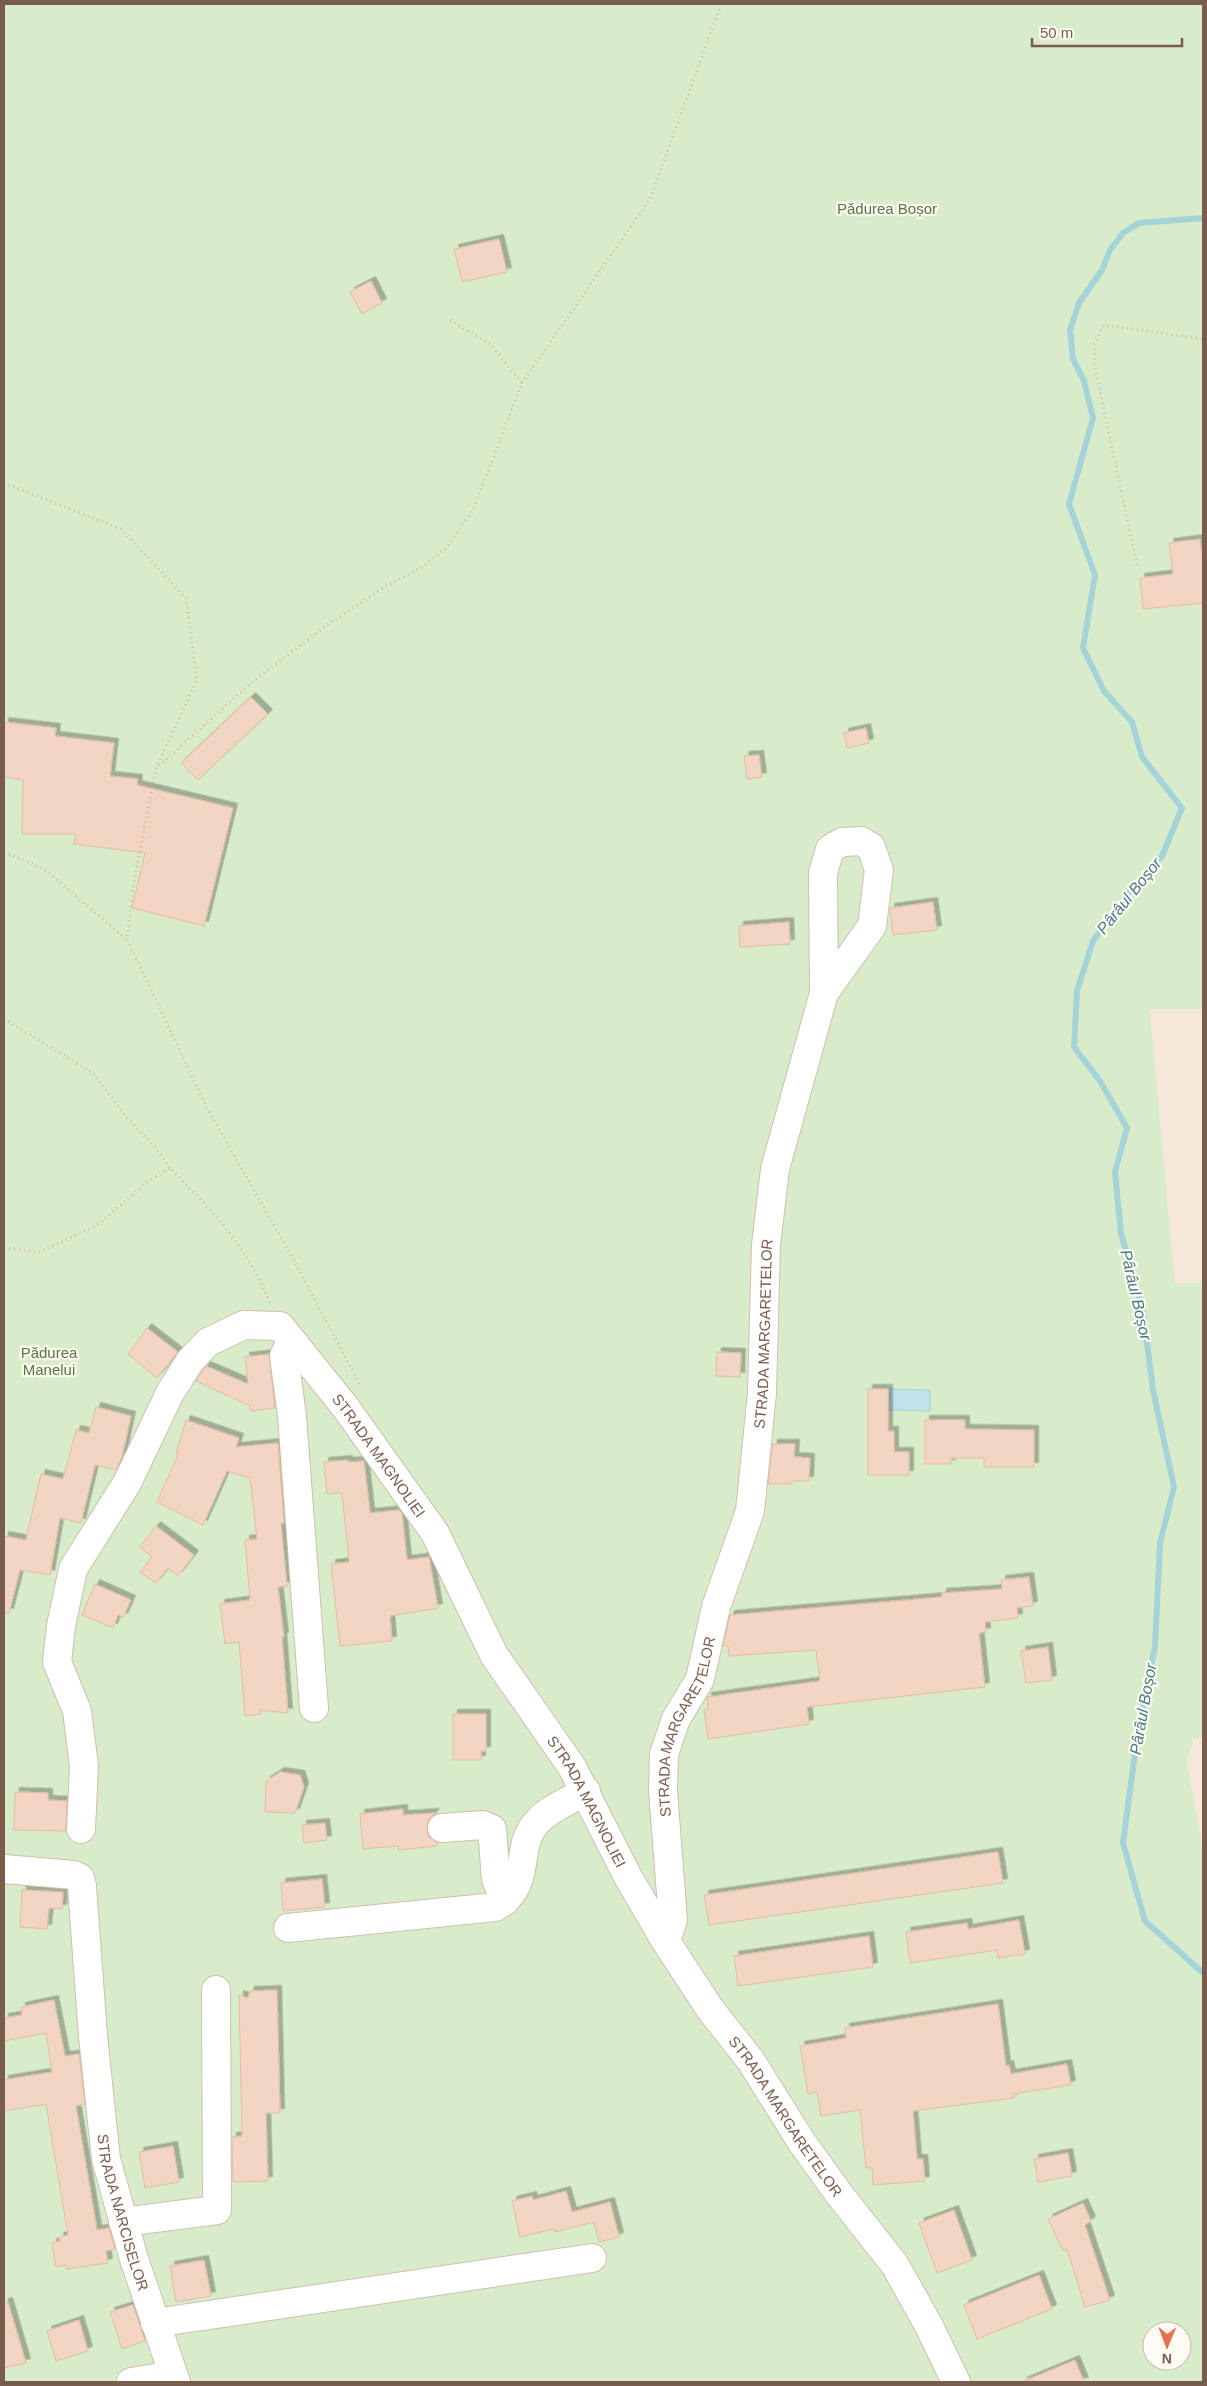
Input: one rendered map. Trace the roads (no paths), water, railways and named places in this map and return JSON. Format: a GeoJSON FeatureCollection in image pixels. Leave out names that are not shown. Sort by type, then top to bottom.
{"type":"FeatureCollection","features":[{"type":"Feature","properties":{"kind":"street","name":"STRADA MARGARETELOR"},"geometry":{"type":"LineString","coordinates":[[824,993],[872,926],[879,870],[871,847],[861,840],[842,842],[830,849],[823,874],[824,993],[775,1169],[766,1245],[762,1393],[750,1511],[716,1607],[700,1679],[676,1719],[664,1754],[663,1791],[672,1920],[669,1932],[663,1937],[710,2009],[751,2060],[806,2148],[843,2200],[895,2265],[929,2326],[956,2382]]}},
{"type":"Feature","properties":{"kind":"street"},"geometry":{"type":"LineString","coordinates":[[81,1829],[84,1766],[77,1711],[57,1662],[61,1626],[73,1570],[128,1483],[170,1393],[190,1361],[208,1342],[244,1325],[287,1335],[287,1350],[284,1356],[292,1426],[314,1708]]}},
{"type":"Feature","properties":{"kind":"street","name":"STRADA MAGNOLIEI"},"geometry":{"type":"LineString","coordinates":[[287,1335],[346,1408],[435,1533],[494,1655],[572,1767],[586,1791],[628,1877],[663,1937]]}},
{"type":"Feature","properties":{"kind":"street"},"geometry":{"type":"LineString","coordinates":[[288,1928],[495,1907],[506,1901],[518,1886],[526,1839],[539,1820],[586,1791]]}},
{"type":"Feature","properties":{"kind":"street"},"geometry":{"type":"LineString","coordinates":[[442,1828],[483,1825],[492,1829],[496,1878],[506,1901]]}},
{"type":"Feature","properties":{"kind":"street","name":"STRADA NARCISELOR"},"geometry":{"type":"LineString","coordinates":[[4,1869],[74,1875],[80,1878],[93,2036],[106,2159],[123,2222],[175,2379]]}},
{"type":"Feature","properties":{"kind":"street"},"geometry":{"type":"LineString","coordinates":[[123,2222],[217,2210],[216,1990]]}},
{"type":"Feature","properties":{"kind":"street"},"geometry":{"type":"LineString","coordinates":[[155,2322],[592,2258]]}},
{"type":"Feature","properties":{"kind":"street"},"geometry":{"type":"LineString","coordinates":[[131,2382],[175,2379]]}},
{"type":"Feature","properties":{"kind":"water"},"geometry":{"type":"Polygon","coordinates":[[[890,1389],[930,1390],[930,1411],[889,1410],[890,1389]]]}},
{"type":"Feature","properties":{"kind":"waterway","name":"Pârâul Boșor"},"geometry":{"type":"LineString","coordinates":[[1203,218],[1139,223],[1123,233],[1110,250],[1102,270],[1079,303],[1070,330],[1073,359],[1084,381],[1093,418],[1069,504],[1095,575],[1083,648],[1104,691],[1132,722],[1142,757],[1182,808],[1162,856],[1130,891],[1093,941],[1077,991],[1074,1047],[1100,1081],[1127,1128],[1115,1172],[1121,1233],[1143,1311],[1153,1390],[1174,1487],[1160,1543],[1155,1646],[1136,1746],[1123,1843],[1145,1921],[1203,1973]]}},
{"type":"Feature","properties":{"kind":"park label","name":"Pădurea Boșor"},"geometry":{"type":"Point","coordinates":[887,208]}},
{"type":"Feature","properties":{"kind":"park label","name":"Pădurea Manelui"},"geometry":{"type":"Point","coordinates":[49,1360]}}]}
